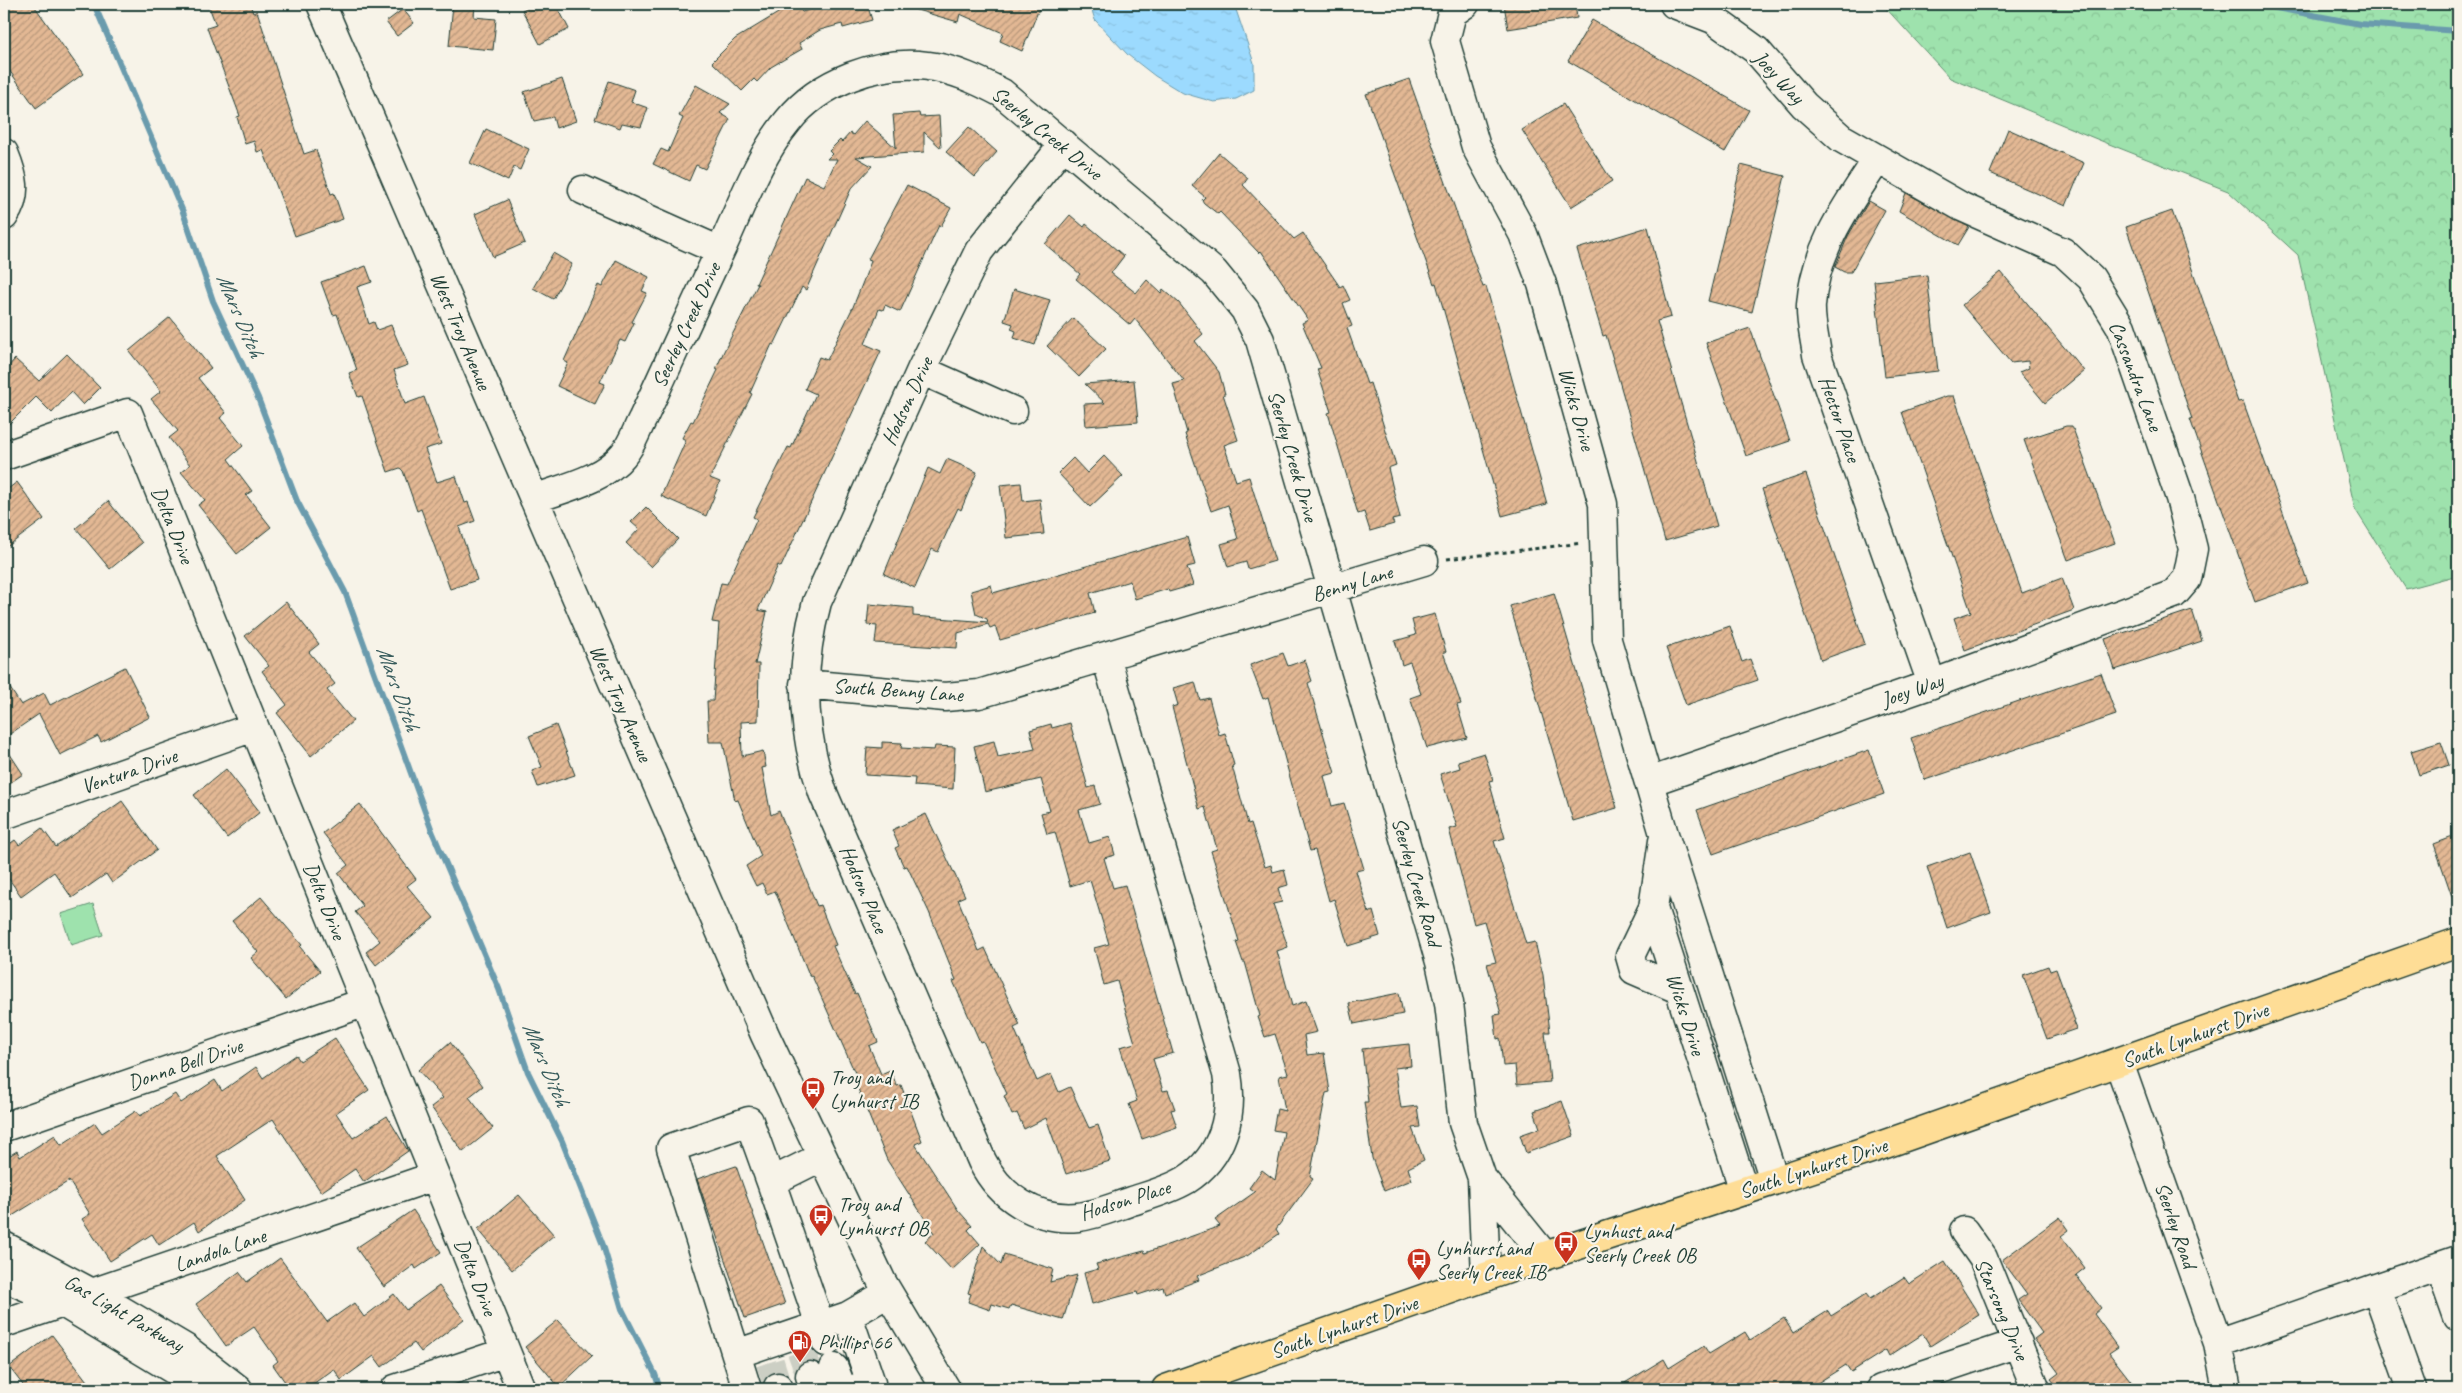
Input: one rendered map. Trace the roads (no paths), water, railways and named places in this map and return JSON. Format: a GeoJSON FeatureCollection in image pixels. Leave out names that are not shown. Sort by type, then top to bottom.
{"type":"FeatureCollection","features":[{"type":"Feature","properties":{"kind":"main road","name":"South Lynhurst Drive"},"geometry":{"type":"LineString","coordinates":[[1166,1389],[1546,1256],[1874,1148],[2458,942]]}},
{"type":"Feature","properties":{"kind":"street","name":"West Troy Avenue"},"geometry":{"type":"LineString","coordinates":[[321,4],[747,996],[821,1157],[888,1293],[946,1389]]}},
{"type":"Feature","properties":{"kind":"street","name":"Wicks Drive"},"geometry":{"type":"LineString","coordinates":[[1465,4],[1452,14],[1444,41],[1476,147],[1523,234],[1542,284],[1604,504],[1607,640],[1664,834],[1774,1180]]}},
{"type":"Feature","properties":{"kind":"street","name":"Joey Way"},"geometry":{"type":"LineString","coordinates":[[1674,4],[1713,19],[1756,50],[1804,105],[1841,138],[1878,160]]}},
{"type":"Feature","properties":{"kind":"street","name":"Seerley Creek Drive"},"geometry":{"type":"LineString","coordinates":[[534,499],[589,478],[610,467],[624,454],[643,418],[768,152],[787,122],[801,106],[827,88],[866,71],[888,66],[928,66],[976,79],[1002,93],[1214,272],[1244,310],[1263,351],[1332,590]]}},
{"type":"Feature","properties":{"kind":"street","name":"Hodson Drive"},"geometry":{"type":"LineString","coordinates":[[804,684],[808,638],[817,602],[921,370],[984,242],[1064,144]]}},
{"type":"Feature","properties":{"kind":"street"},"geometry":{"type":"LineString","coordinates":[[4,153],[13,178],[13,197],[7,211]]}},
{"type":"Feature","properties":{"kind":"street","name":"Cassandra Lane"},"geometry":{"type":"LineString","coordinates":[[1878,160],[1962,207],[2063,252],[2091,278],[2121,327],[2184,515],[2193,549],[2187,579],[2174,594]]}},
{"type":"Feature","properties":{"kind":"street","name":"Hector Place"},"geometry":{"type":"LineString","coordinates":[[1878,160],[1840,215],[1821,256],[1811,306],[1817,355],[1932,684]]}},
{"type":"Feature","properties":{"kind":"street"},"geometry":{"type":"LineString","coordinates":[[583,190],[720,251]]}},
{"type":"Feature","properties":{"kind":"street"},"geometry":{"type":"LineString","coordinates":[[921,370],[1013,412]]}},
{"type":"Feature","properties":{"kind":"street","name":"Delta Drive"},"geometry":{"type":"LineString","coordinates":[[4,456],[128,413],[521,1389]]}},
{"type":"Feature","properties":{"kind":"street","name":"Benny Lane"},"geometry":{"type":"LineString","coordinates":[[1106,657],[1424,561]]}},
{"type":"Feature","properties":{"kind":"street","name":"Seerley Creek Road"},"geometry":{"type":"LineString","coordinates":[[1332,590],[1440,962],[1449,1003],[1462,1117],[1482,1178],[1486,1277]]}},
{"type":"Feature","properties":{"kind":"street","name":"Joey Way"},"geometry":{"type":"LineString","coordinates":[[1649,782],[1932,684],[2174,594]]}},
{"type":"Feature","properties":{"kind":"street","name":"South Benny Lane"},"geometry":{"type":"LineString","coordinates":[[804,684],[957,697],[985,692],[1106,657]]}},
{"type":"Feature","properties":{"kind":"street","name":"Hodson Place"},"geometry":{"type":"LineString","coordinates":[[804,684],[808,739],[823,793],[982,1161],[995,1182],[1015,1201],[1047,1216],[1077,1217],[1099,1213],[1172,1187],[1192,1175],[1215,1151],[1226,1127],[1230,1109],[1226,1074],[1106,657]]}},
{"type":"Feature","properties":{"kind":"street","name":"Ventura Drive"},"geometry":{"type":"LineString","coordinates":[[4,815],[254,727]]}},
{"type":"Feature","properties":{"kind":"street","name":"Wicks Drive"},"geometry":{"type":"LineString","coordinates":[[1664,834],[1653,908],[1744,1191]]}},
{"type":"Feature","properties":{"kind":"street"},"geometry":{"type":"LineString","coordinates":[[1653,908],[1630,956],[1634,970],[1678,989]]}},
{"type":"Feature","properties":{"kind":"street","name":"Donna Bell Drive"},"geometry":{"type":"LineString","coordinates":[[4,1127],[366,1002]]}},
{"type":"Feature","properties":{"kind":"street","name":"Seerley Road"},"geometry":{"type":"LineString","coordinates":[[2119,1063],[2218,1343],[2227,1389]]}},
{"type":"Feature","properties":{"kind":"street"},"geometry":{"type":"LineString","coordinates":[[747,1389],[671,1148],[749,1121],[771,1182],[811,1338]]}},
{"type":"Feature","properties":{"kind":"street"},"geometry":{"type":"LineString","coordinates":[[771,1182],[821,1157]]}},
{"type":"Feature","properties":{"kind":"street","name":"Landola Lane"},"geometry":{"type":"LineString","coordinates":[[4,1323],[435,1176]]}},
{"type":"Feature","properties":{"kind":"street","name":"Seerley Creek Road"},"geometry":{"type":"LineString","coordinates":[[1482,1178],[1546,1256]]}},
{"type":"Feature","properties":{"kind":"street","name":"Starsong Drive"},"geometry":{"type":"LineString","coordinates":[[1964,1231],[1983,1258],[2036,1389]]}},
{"type":"Feature","properties":{"kind":"street","name":"Gas Light Parkway"},"geometry":{"type":"LineString","coordinates":[[4,1246],[92,1293],[185,1348],[238,1389]]}},
{"type":"Feature","properties":{"kind":"street"},"geometry":{"type":"LineString","coordinates":[[2218,1343],[2449,1263],[2458,1317]]}},
{"type":"Feature","properties":{"kind":"street","name":"Gas Light Parkway"},"geometry":{"type":"LineString","coordinates":[[4,1276],[63,1303],[179,1373],[198,1389]]}},
{"type":"Feature","properties":{"kind":"street"},"geometry":{"type":"LineString","coordinates":[[2376,1288],[2412,1389]]}},
{"type":"Feature","properties":{"kind":"street"},"geometry":{"type":"LineString","coordinates":[[736,1354],[773,1371],[811,1338],[888,1293]]}},
{"type":"Feature","properties":{"kind":"street"},"geometry":{"type":"LineString","coordinates":[[848,1316],[871,1383],[854,1389]]}},
{"type":"Feature","properties":{"kind":"street"},"geometry":{"type":"LineString","coordinates":[[1881,1389],[2018,1343]]}},
{"type":"Feature","properties":{"kind":"street"},"geometry":{"type":"LineString","coordinates":[[395,1389],[506,1352]]}},
{"type":"Feature","properties":{"kind":"water"},"geometry":{"type":"Polygon","coordinates":[[[1090,4],[1234,4],[1254,63],[1254,90],[1236,99],[1214,102],[1183,93],[1155,76],[1128,55],[1095,20],[1090,4]]]}},
{"type":"Feature","properties":{"kind":"waterway","name":"Mars Ditch"},"geometry":{"type":"LineString","coordinates":[[94,4],[183,212],[213,301],[258,398],[297,501],[345,592],[432,831],[499,989],[528,1072],[562,1141],[603,1245],[622,1309],[655,1374],[660,1389]]}},
{"type":"Feature","properties":{"kind":"waterway"},"geometry":{"type":"LineString","coordinates":[[2255,4],[2360,24],[2458,31]]}},
{"type":"Feature","properties":{"kind":"tunnel"},"geometry":{"type":"LineString","coordinates":[[801,1351],[810,1376]]}},
{"type":"Feature","properties":{"kind":"tunnel"},"geometry":{"type":"LineString","coordinates":[[770,1362],[778,1387]]}},
{"type":"Feature","properties":{"kind":"place","name":"Troy and Lynhurst IB"},"geometry":{"type":"Point","coordinates":[813,1110]}},
{"type":"Feature","properties":{"kind":"place","name":"Troy and Lynhurst OB"},"geometry":{"type":"Point","coordinates":[821,1237]}},
{"type":"Feature","properties":{"kind":"place","name":"Lynhust and Seerly Creek OB"},"geometry":{"type":"Point","coordinates":[1566,1264]}},
{"type":"Feature","properties":{"kind":"place","name":"Lynhurst and Seerly Creek IB"},"geometry":{"type":"Point","coordinates":[1419,1281]}},
{"type":"Feature","properties":{"kind":"place","name":"Phillips 66"},"geometry":{"type":"Point","coordinates":[800,1363]}}]}
